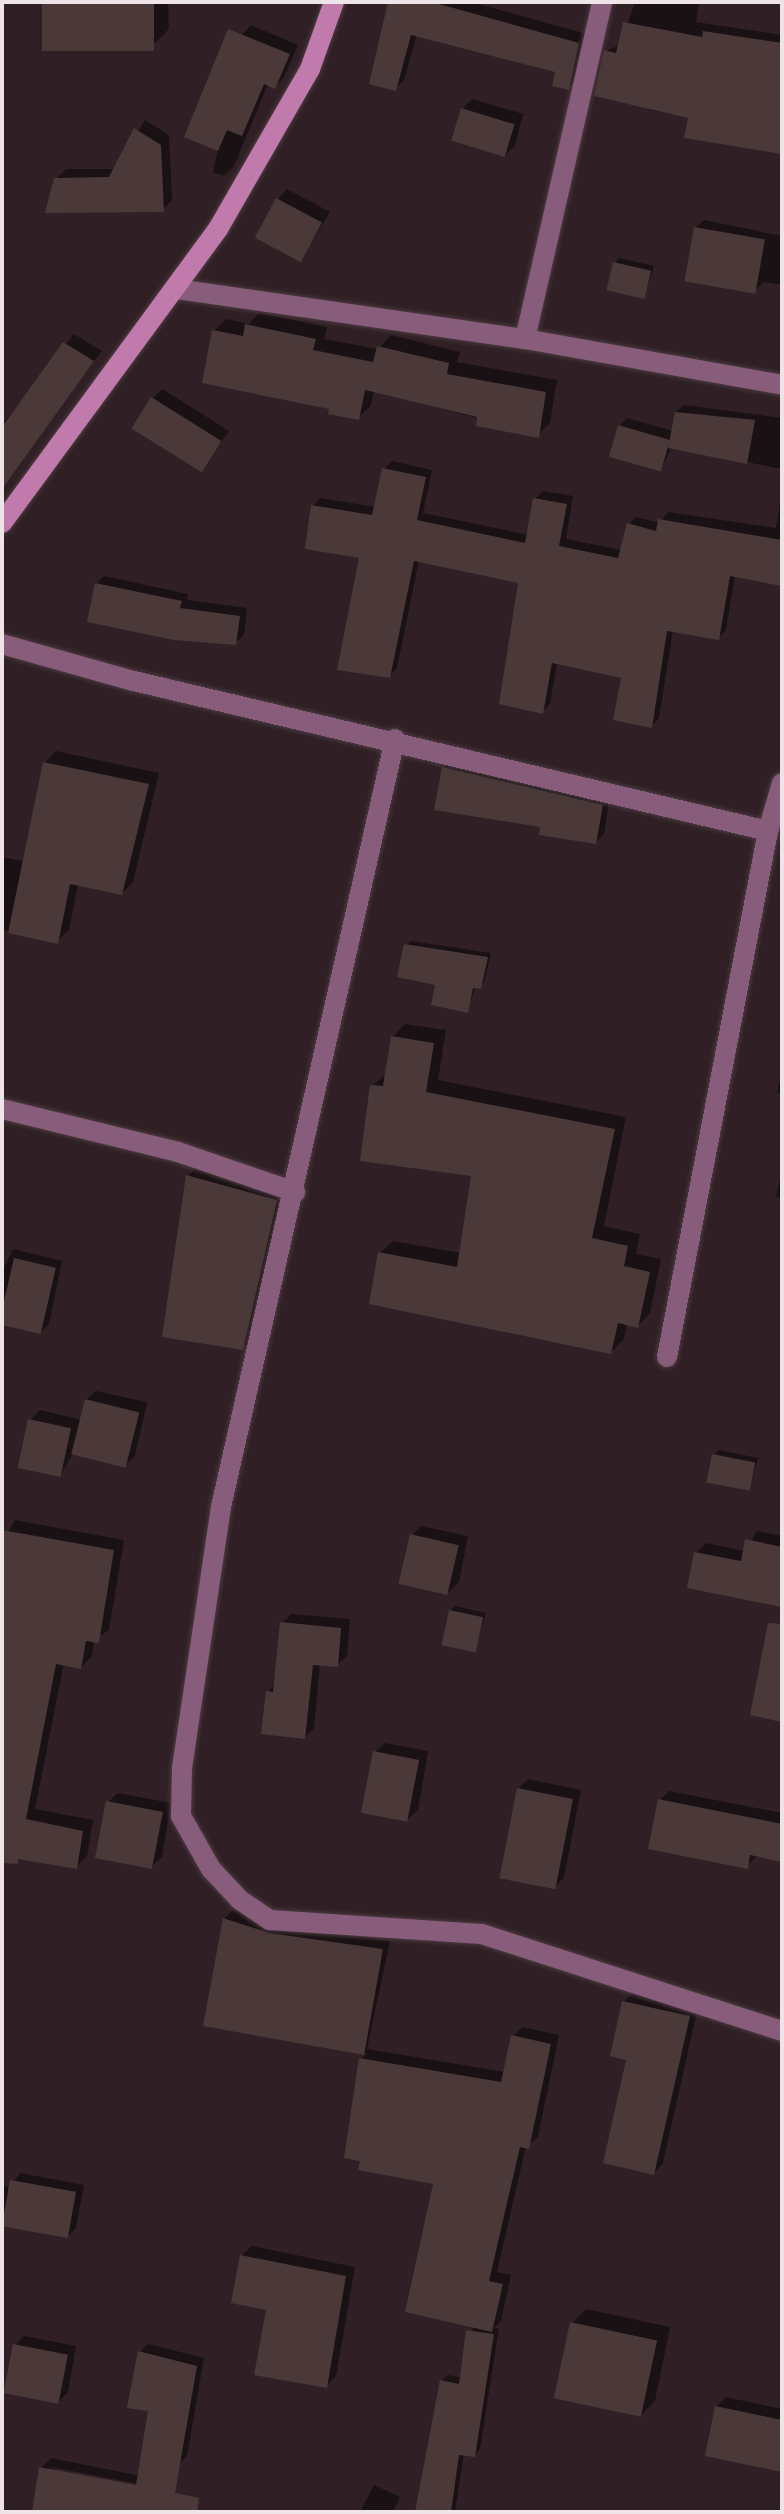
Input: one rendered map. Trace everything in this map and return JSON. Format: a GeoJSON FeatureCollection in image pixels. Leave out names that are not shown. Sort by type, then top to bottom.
{"type":"FeatureCollection","features":[{"type":"Feature","properties":{"kind":"street"},"geometry":{"type":"LineString","coordinates":[[2,523],[177,289],[267,149],[310,69],[334,2]]}},
{"type":"Feature","properties":{"kind":"street"},"geometry":{"type":"LineString","coordinates":[[525,339],[602,2]]}},
{"type":"Feature","properties":{"kind":"street"},"geometry":{"type":"LineString","coordinates":[[177,289],[525,339],[782,385]]}},
{"type":"Feature","properties":{"kind":"street"},"geometry":{"type":"LineString","coordinates":[[2,644],[134,681],[395,739],[616,799],[768,831]]}},
{"type":"Feature","properties":{"kind":"street"},"geometry":{"type":"LineString","coordinates":[[395,739],[295,1192],[221,1507],[182,1768],[181,1816],[194,1845],[240,1900],[270,1920],[482,1934],[782,2031]]}},
{"type":"Feature","properties":{"kind":"street"},"geometry":{"type":"LineString","coordinates":[[667,1357],[768,831],[782,783]]}},
{"type":"Feature","properties":{"kind":"street"},"geometry":{"type":"LineString","coordinates":[[2,1109],[178,1152],[295,1192]]}},
{"type":"Feature","properties":{"kind":"building"},"geometry":{"type":"Polygon","coordinates":[[[42,2],[154,2],[154,51],[42,51],[42,2]]]}},
{"type":"Feature","properties":{"kind":"building"},"geometry":{"type":"Polygon","coordinates":[[[388,2],[432,2],[579,43],[569,90],[552,86],[555,72],[411,35],[396,91],[369,84],[388,2]]]}},
{"type":"Feature","properties":{"kind":"building"},"geometry":{"type":"Polygon","coordinates":[[[623,22],[702,37],[703,31],[782,43],[782,154],[684,138],[688,118],[594,96],[604,50],[616,53],[623,22]]]}},
{"type":"Feature","properties":{"kind":"building"},"geometry":{"type":"Polygon","coordinates":[[[228,29],[290,54],[275,89],[264,84],[242,136],[227,130],[218,151],[184,137],[228,29]]]}},
{"type":"Feature","properties":{"kind":"building"},"geometry":{"type":"Polygon","coordinates":[[[461,108],[515,124],[505,157],[451,141],[461,108]]]}},
{"type":"Feature","properties":{"kind":"building"},"geometry":{"type":"Polygon","coordinates":[[[134,128],[161,145],[164,212],[45,213],[54,178],[109,177],[134,128]]]}},
{"type":"Feature","properties":{"kind":"building"},"geometry":{"type":"Polygon","coordinates":[[[276,198],[322,222],[301,262],[255,238],[276,198]]]}},
{"type":"Feature","properties":{"kind":"building"},"geometry":{"type":"Polygon","coordinates":[[[694,227],[765,240],[755,294],[684,281],[694,227]]]}},
{"type":"Feature","properties":{"kind":"building"},"geometry":{"type":"Polygon","coordinates":[[[613,262],[651,271],[644,299],[606,290],[613,262]]]}},
{"type":"Feature","properties":{"kind":"building"},"geometry":{"type":"Polygon","coordinates":[[[245,324],[316,339],[313,350],[373,362],[377,346],[449,363],[447,374],[546,392],[539,438],[476,426],[477,417],[365,390],[359,420],[328,414],[329,409],[202,383],[212,330],[243,336],[245,324]]]}},
{"type":"Feature","properties":{"kind":"building"},"geometry":{"type":"Polygon","coordinates":[[[63,342],[94,361],[2,489],[2,427],[63,342]]]}},
{"type":"Feature","properties":{"kind":"building"},"geometry":{"type":"Polygon","coordinates":[[[151,397],[221,441],[202,472],[131,428],[151,397]]]}},
{"type":"Feature","properties":{"kind":"building"},"geometry":{"type":"Polygon","coordinates":[[[675,412],[755,420],[747,464],[668,448],[675,412]]]}},
{"type":"Feature","properties":{"kind":"building"},"geometry":{"type":"Polygon","coordinates":[[[618,425],[670,440],[661,472],[609,457],[618,425]]]}},
{"type":"Feature","properties":{"kind":"building"},"geometry":{"type":"Polygon","coordinates":[[[382,468],[426,477],[417,520],[525,543],[533,498],[567,504],[559,546],[618,558],[627,523],[656,531],[658,519],[782,540],[782,586],[730,576],[719,640],[667,631],[652,728],[613,720],[621,678],[552,663],[543,714],[499,704],[518,583],[414,561],[390,678],[337,670],[359,558],[305,549],[311,505],[372,515],[382,468]]]}},
{"type":"Feature","properties":{"kind":"building"},"geometry":{"type":"Polygon","coordinates":[[[95,583],[182,601],[180,608],[240,616],[236,645],[174,640],[87,622],[95,583]]]}},
{"type":"Feature","properties":{"kind":"building"},"geometry":{"type":"Polygon","coordinates":[[[43,762],[149,784],[122,895],[70,884],[58,944],[8,933],[43,762]]]}},
{"type":"Feature","properties":{"kind":"building"},"geometry":{"type":"Polygon","coordinates":[[[442,767],[603,805],[596,844],[539,835],[540,827],[434,810],[442,767]]]}},
{"type":"Feature","properties":{"kind":"building"},"geometry":{"type":"Polygon","coordinates":[[[404,944],[488,957],[481,989],[473,988],[468,1013],[431,1005],[435,985],[397,977],[404,944]]]}},
{"type":"Feature","properties":{"kind":"building"},"geometry":{"type":"Polygon","coordinates":[[[391,1036],[434,1043],[426,1092],[615,1129],[592,1238],[628,1246],[624,1266],[650,1272],[638,1328],[618,1323],[611,1354],[369,1304],[378,1252],[457,1267],[471,1176],[360,1161],[370,1085],[383,1086],[391,1036]]]}},
{"type":"Feature","properties":{"kind":"building"},"geometry":{"type":"Polygon","coordinates":[[[186,1175],[277,1200],[243,1350],[162,1337],[186,1175]]]}},
{"type":"Feature","properties":{"kind":"building"},"geometry":{"type":"Polygon","coordinates":[[[14,1258],[56,1268],[41,1334],[2,1325],[2,1310],[14,1258]]]}},
{"type":"Feature","properties":{"kind":"building"},"geometry":{"type":"Polygon","coordinates":[[[85,1399],[139,1413],[126,1468],[71,1454],[85,1399]]]}},
{"type":"Feature","properties":{"kind":"building"},"geometry":{"type":"Polygon","coordinates":[[[28,1419],[71,1428],[61,1477],[18,1468],[28,1419]]]}},
{"type":"Feature","properties":{"kind":"building"},"geometry":{"type":"Polygon","coordinates":[[[712,1454],[755,1462],[750,1491],[706,1482],[712,1454]]]}},
{"type":"Feature","properties":{"kind":"building"},"geometry":{"type":"Polygon","coordinates":[[[2,1530],[114,1550],[99,1643],[86,1641],[81,1669],[56,1664],[26,1819],[83,1831],[77,1869],[18,1859],[18,1864],[2,1863],[2,1530]]]}},
{"type":"Feature","properties":{"kind":"building"},"geometry":{"type":"Polygon","coordinates":[[[410,1534],[459,1545],[447,1595],[399,1584],[410,1534]]]}},
{"type":"Feature","properties":{"kind":"building"},"geometry":{"type":"Polygon","coordinates":[[[745,1539],[782,1547],[782,1607],[687,1588],[694,1552],[741,1561],[745,1539]]]}},
{"type":"Feature","properties":{"kind":"building"},"geometry":{"type":"Polygon","coordinates":[[[449,1610],[483,1617],[476,1652],[442,1645],[449,1610]]]}},
{"type":"Feature","properties":{"kind":"building"},"geometry":{"type":"Polygon","coordinates":[[[280,1622],[341,1628],[338,1667],[313,1665],[305,1739],[261,1734],[266,1691],[273,1692],[280,1622]]]}},
{"type":"Feature","properties":{"kind":"building"},"geometry":{"type":"Polygon","coordinates":[[[768,1623],[782,1624],[782,1722],[750,1715],[768,1623]]]}},
{"type":"Feature","properties":{"kind":"building"},"geometry":{"type":"Polygon","coordinates":[[[373,1751],[419,1760],[407,1822],[361,1813],[373,1751]]]}},
{"type":"Feature","properties":{"kind":"building"},"geometry":{"type":"Polygon","coordinates":[[[517,1788],[573,1799],[555,1889],[499,1878],[517,1788]]]}},
{"type":"Feature","properties":{"kind":"building"},"geometry":{"type":"Polygon","coordinates":[[[658,1799],[782,1824],[782,1862],[750,1855],[748,1869],[648,1849],[658,1799]]]}},
{"type":"Feature","properties":{"kind":"building"},"geometry":{"type":"Polygon","coordinates":[[[106,1801],[163,1812],[152,1869],[95,1858],[106,1801]]]}},
{"type":"Feature","properties":{"kind":"building"},"geometry":{"type":"Polygon","coordinates":[[[223,1918],[269,1933],[383,1949],[364,2055],[203,2026],[223,1918]]]}},
{"type":"Feature","properties":{"kind":"building"},"geometry":{"type":"Polygon","coordinates":[[[622,2001],[690,2016],[654,2175],[603,2163],[626,2060],[610,2056],[622,2001]]]}},
{"type":"Feature","properties":{"kind":"building"},"geometry":{"type":"Polygon","coordinates":[[[511,2035],[551,2044],[529,2149],[520,2147],[489,2281],[503,2284],[492,2332],[405,2312],[433,2184],[358,2170],[360,2161],[344,2158],[359,2058],[501,2082],[511,2035]]]}},
{"type":"Feature","properties":{"kind":"building"},"geometry":{"type":"Polygon","coordinates":[[[10,2180],[76,2192],[68,2238],[2,2226],[10,2180]]]}},
{"type":"Feature","properties":{"kind":"building"},"geometry":{"type":"Polygon","coordinates":[[[240,2255],[346,2276],[327,2388],[254,2375],[266,2310],[231,2303],[240,2255]]]}},
{"type":"Feature","properties":{"kind":"building"},"geometry":{"type":"Polygon","coordinates":[[[570,2322],[657,2341],[641,2417],[554,2398],[570,2322]]]}},
{"type":"Feature","properties":{"kind":"building"},"geometry":{"type":"Polygon","coordinates":[[[466,2330],[494,2334],[475,2457],[459,2455],[451,2512],[415,2512],[440,2380],[459,2384],[466,2330]]]}},
{"type":"Feature","properties":{"kind":"building"},"geometry":{"type":"Polygon","coordinates":[[[13,2344],[68,2355],[58,2404],[3,2393],[13,2344]]]}},
{"type":"Feature","properties":{"kind":"building"},"geometry":{"type":"Polygon","coordinates":[[[138,2351],[197,2366],[175,2493],[199,2498],[197,2512],[32,2512],[39,2467],[136,2485],[148,2411],[127,2408],[138,2351]]]}},
{"type":"Feature","properties":{"kind":"building"},"geometry":{"type":"Polygon","coordinates":[[[715,2406],[782,2420],[782,2472],[705,2456],[715,2406]]]}}]}
